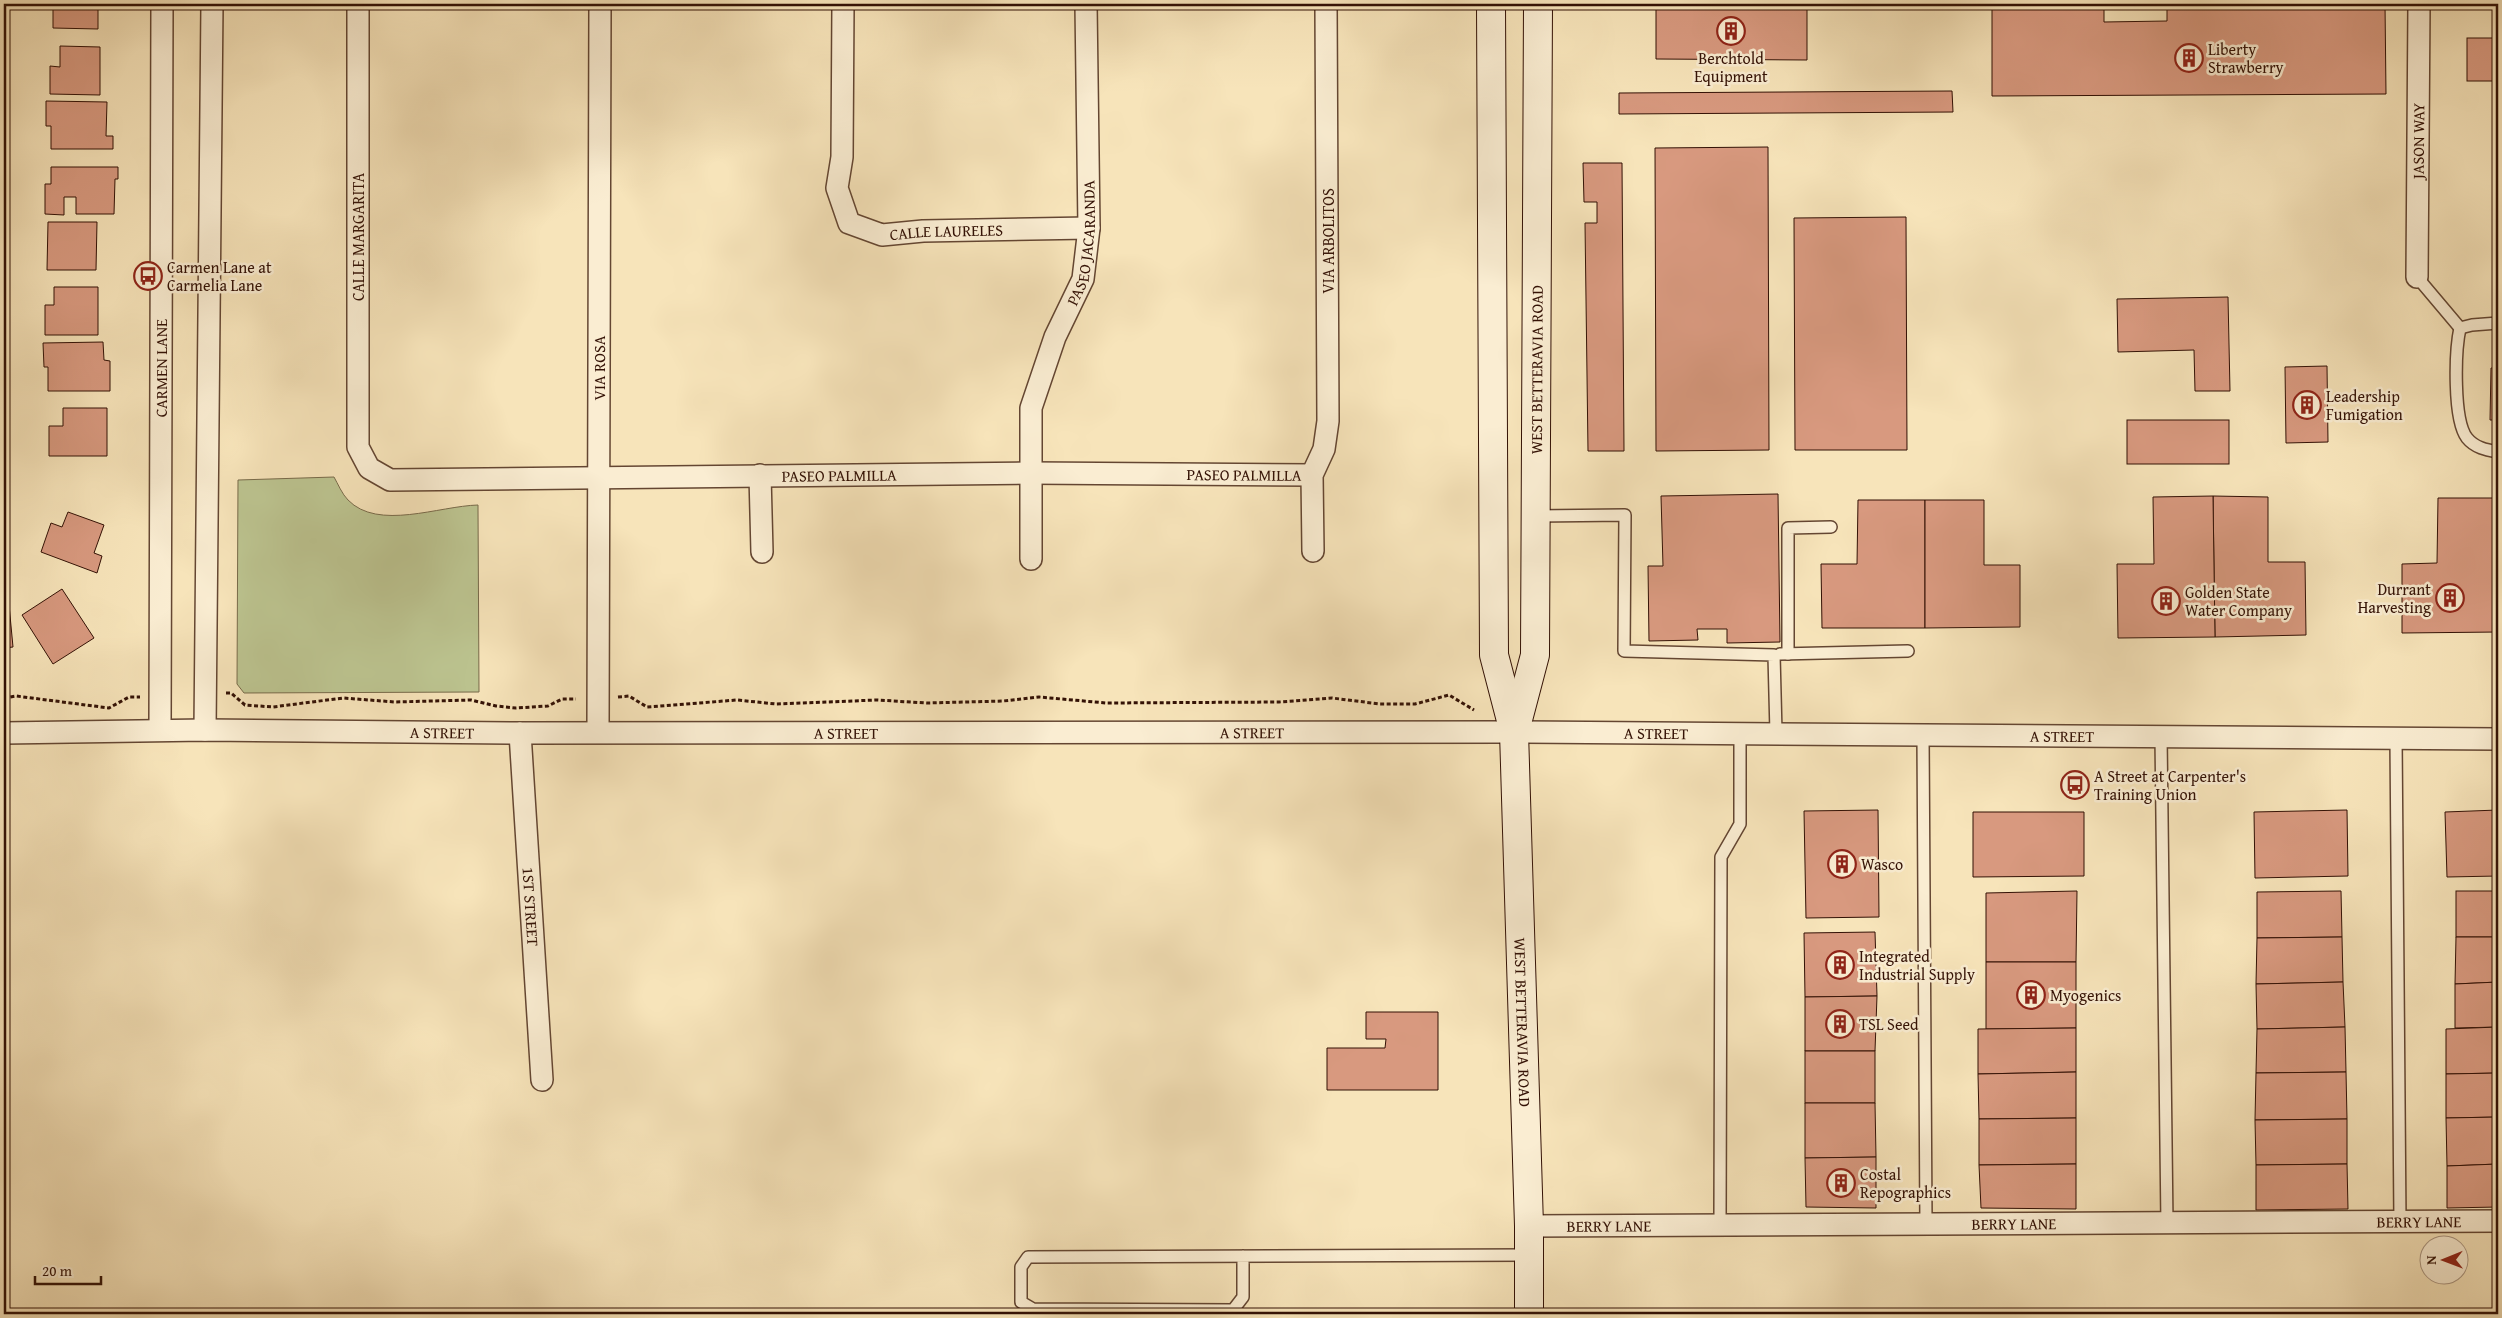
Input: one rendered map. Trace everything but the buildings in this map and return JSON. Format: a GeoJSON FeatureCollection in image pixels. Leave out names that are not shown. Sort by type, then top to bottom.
{"type":"FeatureCollection","features":[{"type":"Feature","properties":{"kind":"street","name":"CARMEN LANE"},"geometry":{"type":"LineString","coordinates":[[160,730],[162,4]]}},
{"type":"Feature","properties":{"kind":"street"},"geometry":{"type":"LineString","coordinates":[[205,730],[207,694],[212,4]]}},
{"type":"Feature","properties":{"kind":"street","name":"CALLE MARGARITA"},"geometry":{"type":"LineString","coordinates":[[358,4],[358,447],[369,468]]}},
{"type":"Feature","properties":{"kind":"street","name":"VIA ROSA"},"geometry":{"type":"LineString","coordinates":[[598,732],[600,4]]}},
{"type":"Feature","properties":{"kind":"street","name":"CALLE LAURELES"},"geometry":{"type":"LineString","coordinates":[[843,4],[842,157],[837,188],[849,223],[882,235],[923,231],[1090,228]]}},
{"type":"Feature","properties":{"kind":"street","name":"PASEO JACARANDA"},"geometry":{"type":"LineString","coordinates":[[1031,559],[1031,408],[1055,337],[1083,279],[1090,228],[1086,4]]}},
{"type":"Feature","properties":{"kind":"street","name":"VIA ARBOLITOS"},"geometry":{"type":"LineString","coordinates":[[1312,475],[1324,450],[1328,421],[1326,4]]}},
{"type":"Feature","properties":{"kind":"street","name":"WEST BETTERAVIA ROAD"},"geometry":{"type":"LineString","coordinates":[[1491,4],[1494,655],[1514,732],[1529,1226],[1529,1314]]}},
{"type":"Feature","properties":{"kind":"street","name":"WEST BETTERAVIA ROAD"},"geometry":{"type":"LineString","coordinates":[[1514,732],[1535,654],[1538,4]]}},
{"type":"Feature","properties":{"kind":"street","name":"JASON WAY"},"geometry":{"type":"LineString","coordinates":[[2417,277],[2419,4]]}},
{"type":"Feature","properties":{"kind":"street","name":"PASEO PALMILLA"},"geometry":{"type":"LineString","coordinates":[[369,468],[390,480],[1030,473],[1312,475]]}},
{"type":"Feature","properties":{"kind":"street"},"geometry":{"type":"LineString","coordinates":[[760,475],[762,552]]}},
{"type":"Feature","properties":{"kind":"street"},"geometry":{"type":"LineString","coordinates":[[1312,475],[1313,551]]}},
{"type":"Feature","properties":{"kind":"street","name":"A STREET"},"geometry":{"type":"LineString","coordinates":[[4,733],[160,730],[1514,732],[2498,739]]}},
{"type":"Feature","properties":{"kind":"street","name":"1ST STREET"},"geometry":{"type":"LineString","coordinates":[[520,732],[542,1080]]}},
{"type":"Feature","properties":{"kind":"street","name":"BERRY LANE"},"geometry":{"type":"LineString","coordinates":[[1529,1226],[2498,1221]]}},
{"type":"Feature","properties":{"kind":"lane"},"geometry":{"type":"LineString","coordinates":[[2417,277],[2460,328]]}},
{"type":"Feature","properties":{"kind":"lane"},"geometry":{"type":"LineString","coordinates":[[2460,328],[2472,325],[2498,324]]}},
{"type":"Feature","properties":{"kind":"lane"},"geometry":{"type":"LineString","coordinates":[[2460,328],[2456,345],[2460,424],[2467,438],[2475,446],[2498,452]]}},
{"type":"Feature","properties":{"kind":"lane"},"geometry":{"type":"LineString","coordinates":[[1536,516],[1625,515],[1624,651],[1774,655],[1908,651]]}},
{"type":"Feature","properties":{"kind":"lane"},"geometry":{"type":"LineString","coordinates":[[1788,654],[1788,528],[1831,527]]}},
{"type":"Feature","properties":{"kind":"lane"},"geometry":{"type":"LineString","coordinates":[[1774,655],[1776,733]]}},
{"type":"Feature","properties":{"kind":"lane"},"geometry":{"type":"LineString","coordinates":[[1720,1225],[1721,857],[1740,824],[1740,734]]}},
{"type":"Feature","properties":{"kind":"lane"},"geometry":{"type":"LineString","coordinates":[[1923,735],[1926,1224]]}},
{"type":"Feature","properties":{"kind":"lane"},"geometry":{"type":"LineString","coordinates":[[2161,736],[2166,1224]]}},
{"type":"Feature","properties":{"kind":"lane"},"geometry":{"type":"LineString","coordinates":[[2396,738],[2400,1222]]}},
{"type":"Feature","properties":{"kind":"lane"},"geometry":{"type":"LineString","coordinates":[[1243,1256],[1243,1297],[1233,1310],[1033,1309],[1021,1302],[1021,1267],[1028,1257],[1243,1256],[1529,1255]]}},
{"type":"Feature","properties":{"kind":"path"},"geometry":{"type":"LineString","coordinates":[[207,694],[231,693],[245,705],[273,707],[343,698],[395,702],[472,700],[496,706],[516,708],[548,706],[562,699],[629,696],[647,706],[737,700],[776,704],[877,700],[927,704],[1003,701],[1039,697],[1106,703],[1279,702],[1332,698],[1380,704],[1414,704],[1449,695],[1482,714]]}},
{"type":"Feature","properties":{"kind":"path"},"geometry":{"type":"LineString","coordinates":[[4,698],[16,696],[109,708],[129,697],[159,697]]}},
{"type":"Feature","properties":{"kind":"green space"},"geometry":{"type":"Polygon","coordinates":[[[334,477],[348,500],[361,509],[375,514],[410,514],[478,505],[479,692],[244,693],[237,684],[238,480],[334,477]]]}},
{"type":"Feature","properties":{"kind":"place","name":"Berchtold Equipment"},"geometry":{"type":"Point","coordinates":[1731,31]}},
{"type":"Feature","properties":{"kind":"place","name":"Liberty Strawberry"},"geometry":{"type":"Point","coordinates":[2189,58]}},
{"type":"Feature","properties":{"kind":"place","name":"Carmen Lane at Carmelia Lane"},"geometry":{"type":"Point","coordinates":[148,276]}},
{"type":"Feature","properties":{"kind":"place","name":"Leadership Fumigation"},"geometry":{"type":"Point","coordinates":[2307,405]}},
{"type":"Feature","properties":{"kind":"place","name":"Durrant Harvesting"},"geometry":{"type":"Point","coordinates":[2450,598]}},
{"type":"Feature","properties":{"kind":"place","name":"Golden State Water Company"},"geometry":{"type":"Point","coordinates":[2166,601]}},
{"type":"Feature","properties":{"kind":"place","name":"A Street at Carpenter's Training Union"},"geometry":{"type":"Point","coordinates":[2075,785]}},
{"type":"Feature","properties":{"kind":"place","name":"Wasco"},"geometry":{"type":"Point","coordinates":[1842,864]}},
{"type":"Feature","properties":{"kind":"place","name":"Integrated Industrial Supply"},"geometry":{"type":"Point","coordinates":[1840,965]}},
{"type":"Feature","properties":{"kind":"place","name":"Myogenics"},"geometry":{"type":"Point","coordinates":[2031,995]}},
{"type":"Feature","properties":{"kind":"place","name":"TSL Seed"},"geometry":{"type":"Point","coordinates":[1840,1024]}},
{"type":"Feature","properties":{"kind":"place","name":"Costal Repographics"},"geometry":{"type":"Point","coordinates":[1841,1183]}}]}
